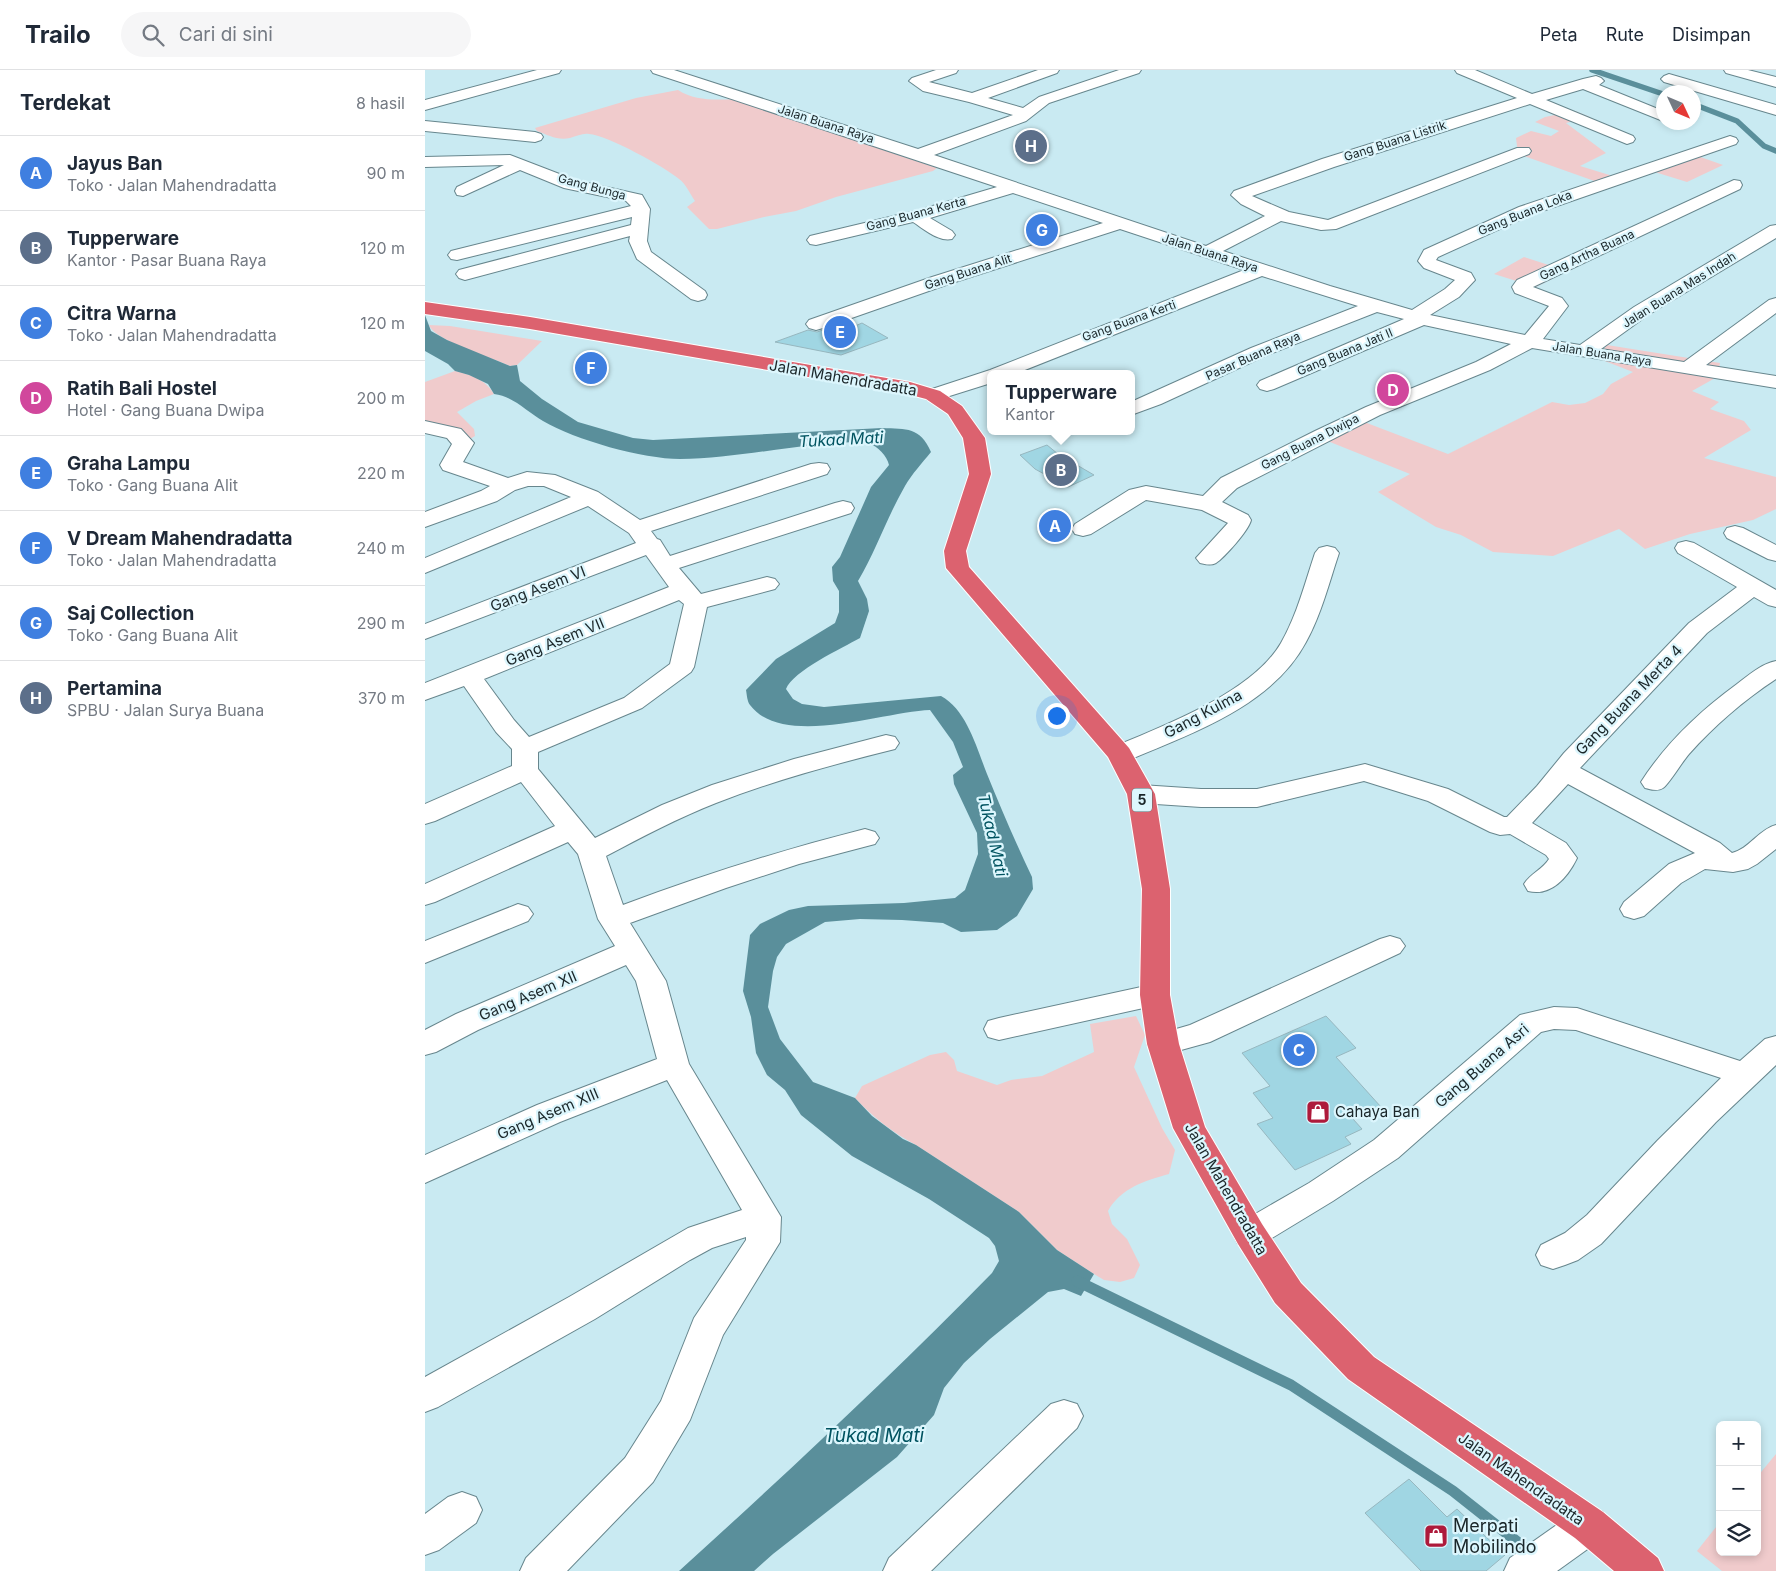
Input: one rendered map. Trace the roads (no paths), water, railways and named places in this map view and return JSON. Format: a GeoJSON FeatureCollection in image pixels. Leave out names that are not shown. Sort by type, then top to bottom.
{"type":"FeatureCollection","features":[{"type":"Feature","properties":{"kind":"highway","name":"Jalan Mahendradatta"},"geometry":{"type":"LineString","coordinates":[[425,308],[530,323],[910,388],[933,395],[955,410],[974,438],[980,474],[955,551],[959,568],[1120,754],[1141,794],[1156,889],[1155,995],[1163,1044],[1189,1128],[1250,1234],[1288,1292],[1361,1368],[1589,1525],[1644,1571]]}},
{"type":"Feature","properties":{"kind":"street"},"geometry":{"type":"LineString","coordinates":[[425,105],[554,70]]}},
{"type":"Feature","properties":{"kind":"street","name":"Jalan Buana Raya"},"geometry":{"type":"LineString","coordinates":[[658,70],[920,154],[1261,270],[1375,306],[1530,342],[1776,382]]}},
{"type":"Feature","properties":{"kind":"street"},"geometry":{"type":"LineString","coordinates":[[684,78],[703,70]]}},
{"type":"Feature","properties":{"kind":"street"},"geometry":{"type":"LineString","coordinates":[[951,70],[917,81],[921,85],[933,89],[973,98],[1026,114]]}},
{"type":"Feature","properties":{"kind":"street"},"geometry":{"type":"LineString","coordinates":[[973,98],[1052,70]]}},
{"type":"Feature","properties":{"kind":"street"},"geometry":{"type":"LineString","coordinates":[[920,154],[1006,123],[1026,114],[1043,100],[1134,70]]}},
{"type":"Feature","properties":{"kind":"street"},"geometry":{"type":"LineString","coordinates":[[1462,70],[1627,139]]}},
{"type":"Feature","properties":{"kind":"street"},"geometry":{"type":"LineString","coordinates":[[1731,70],[1776,82]]}},
{"type":"Feature","properties":{"kind":"street"},"geometry":{"type":"LineString","coordinates":[[1669,79],[1776,110]]}},
{"type":"Feature","properties":{"kind":"street","name":"Gang Buana Listrik"},"geometry":{"type":"LineString","coordinates":[[1523,152],[1342,222],[1321,225],[1280,215],[1240,194],[1328,163],[1590,82],[1656,113]]}},
{"type":"Feature","properties":{"kind":"street"},"geometry":{"type":"LineString","coordinates":[[425,126],[535,137]]}},
{"type":"Feature","properties":{"kind":"street","name":"Gang Buana Loka"},"geometry":{"type":"LineString","coordinates":[[1419,317],[1452,294],[1466,280],[1464,277],[1430,264],[1427,261],[1430,254],[1525,211],[1730,140]]}},
{"type":"Feature","properties":{"kind":"street","name":"Gang Bunga"},"geometry":{"type":"LineString","coordinates":[[425,162],[468,162],[498,159],[521,163],[570,184],[636,199],[641,209],[638,241],[643,255],[698,295]]}},
{"type":"Feature","properties":{"kind":"street"},"geometry":{"type":"LineString","coordinates":[[463,191],[521,163]]}},
{"type":"Feature","properties":{"kind":"street","name":"Gang Artha Buana"},"geometry":{"type":"LineString","coordinates":[[1530,342],[1559,306],[1555,302],[1522,289],[1521,287],[1524,284],[1734,185]]}},
{"type":"Feature","properties":{"kind":"street","name":"Gang Buana Kerta"},"geometry":{"type":"LineString","coordinates":[[816,240],[915,216],[1014,187]]}},
{"type":"Feature","properties":{"kind":"street"},"geometry":{"type":"LineString","coordinates":[[457,255],[641,209]]}},
{"type":"Feature","properties":{"kind":"street"},"geometry":{"type":"LineString","coordinates":[[1208,252],[1280,215]]}},
{"type":"Feature","properties":{"kind":"street"},"geometry":{"type":"LineString","coordinates":[[915,216],[946,235]]}},
{"type":"Feature","properties":{"kind":"street","name":"Gang Buana Alit"},"geometry":{"type":"LineString","coordinates":[[816,324],[939,281],[1121,223]]}},
{"type":"Feature","properties":{"kind":"street"},"geometry":{"type":"LineString","coordinates":[[465,274],[640,228]]}},
{"type":"Feature","properties":{"kind":"street","name":"Jalan Buana Mas Indah"},"geometry":{"type":"LineString","coordinates":[[1583,352],[1641,312],[1776,230]]}},
{"type":"Feature","properties":{"kind":"street","name":"Gang Buana Kerti"},"geometry":{"type":"LineString","coordinates":[[1007,370],[1261,270]]}},
{"type":"Feature","properties":{"kind":"street"},"geometry":{"type":"LineString","coordinates":[[1689,368],[1776,304]]}},
{"type":"Feature","properties":{"kind":"street","name":"Pasar Buana Raya"},"geometry":{"type":"LineString","coordinates":[[1135,407],[1258,352],[1375,306]]}},
{"type":"Feature","properties":{"kind":"street","name":"Gang Buana Jati II"},"geometry":{"type":"LineString","coordinates":[[1267,385],[1419,317]]}},
{"type":"Feature","properties":{"kind":"street","name":"Gang Buana Dwipa"},"geometry":{"type":"LineString","coordinates":[[1208,504],[1229,483],[1323,434],[1373,411],[1483,366],[1530,342]]}},
{"type":"Feature","properties":{"kind":"street"},"geometry":{"type":"LineString","coordinates":[[933,395],[987,377]]}},
{"type":"Feature","properties":{"kind":"street"},"geometry":{"type":"LineString","coordinates":[[425,427],[454,433],[463,442],[451,465],[507,485]]}},
{"type":"Feature","properties":{"kind":"street"},"geometry":{"type":"LineString","coordinates":[[651,546],[819,469]]}},
{"type":"Feature","properties":{"kind":"street"},"geometry":{"type":"LineString","coordinates":[[425,520],[489,496],[507,485],[527,479],[547,480],[590,497],[651,546],[690,596],[682,667],[633,703],[525,759],[425,815]]}},
{"type":"Feature","properties":{"kind":"street"},"geometry":{"type":"LineString","coordinates":[[1083,529],[1137,495],[1146,493],[1208,504],[1240,520],[1239,527],[1208,558]]}},
{"type":"Feature","properties":{"kind":"street"},"geometry":{"type":"LineString","coordinates":[[425,566],[590,497]]}},
{"type":"Feature","properties":{"kind":"street"},"geometry":{"type":"LineString","coordinates":[[651,546],[843,508]]}},
{"type":"Feature","properties":{"kind":"street"},"geometry":{"type":"LineString","coordinates":[[1735,533],[1776,554]]}},
{"type":"Feature","properties":{"kind":"street","name":"Gang Asem VI"},"geometry":{"type":"LineString","coordinates":[[425,632],[651,546]]}},
{"type":"Feature","properties":{"kind":"street"},"geometry":{"type":"LineString","coordinates":[[1686,548],[1776,600]]}},
{"type":"Feature","properties":{"kind":"street","name":"Gang Kulma"},"geometry":{"type":"LineString","coordinates":[[1120,754],[1209,714],[1250,688],[1278,663],[1295,640],[1327,553]]}},
{"type":"Feature","properties":{"kind":"street","name":"Gang Asem VII"},"geometry":{"type":"LineString","coordinates":[[425,692],[690,596],[767,584]]}},
{"type":"Feature","properties":{"kind":"street","name":"Gang Buana Merta 4"},"geometry":{"type":"LineString","coordinates":[[1515,824],[1547,792],[1599,731],[1698,628],[1753,587]]}},
{"type":"Feature","properties":{"kind":"street"},"geometry":{"type":"LineString","coordinates":[[1654,782],[1683,745],[1736,698],[1776,668]]}},
{"type":"Feature","properties":{"kind":"street"},"geometry":{"type":"LineString","coordinates":[[469,676],[505,726],[572,829],[591,852],[613,919],[651,981],[674,1065],[764,1217],[763,1242],[707,1329],[677,1408],[639,1470],[540,1571]]}},
{"type":"Feature","properties":{"kind":"street"},"geometry":{"type":"LineString","coordinates":[[591,852],[720,791],[809,762],[886,743]]}},
{"type":"Feature","properties":{"kind":"street"},"geometry":{"type":"LineString","coordinates":[[1564,771],[1703,845],[1722,860]]}},
{"type":"Feature","properties":{"kind":"street"},"geometry":{"type":"LineString","coordinates":[[1141,794],[1201,798],[1257,798],[1365,772],[1438,795],[1500,826],[1515,824],[1556,849],[1563,858],[1558,868],[1538,884]]}},
{"type":"Feature","properties":{"kind":"street"},"geometry":{"type":"LineString","coordinates":[[425,895],[572,829]]}},
{"type":"Feature","properties":{"kind":"street"},"geometry":{"type":"LineString","coordinates":[[1634,909],[1685,868],[1704,860],[1741,861],[1776,834]]}},
{"type":"Feature","properties":{"kind":"street"},"geometry":{"type":"LineString","coordinates":[[613,919],[716,881],[791,857],[865,838]]}},
{"type":"Feature","properties":{"kind":"street"},"geometry":{"type":"LineString","coordinates":[[425,953],[518,914]]}},
{"type":"Feature","properties":{"kind":"street"},"geometry":{"type":"LineString","coordinates":[[1163,1044],[1199,1034],[1390,946]]}},
{"type":"Feature","properties":{"kind":"street","name":"Gang Asem XII"},"geometry":{"type":"LineString","coordinates":[[425,1044],[467,1022],[633,951]]}},
{"type":"Feature","properties":{"kind":"street"},"geometry":{"type":"LineString","coordinates":[[999,1029],[1155,995]]}},
{"type":"Feature","properties":{"kind":"street","name":"Gang Buana Asri"},"geometry":{"type":"LineString","coordinates":[[1250,1234],[1321,1192],[1386,1149],[1531,1023],[1554,1018],[1577,1019],[1744,1074]]}},
{"type":"Feature","properties":{"kind":"street"},"geometry":{"type":"LineString","coordinates":[[1553,1255],[1570,1250],[1598,1226],[1636,1184],[1744,1074],[1776,1047]]}},
{"type":"Feature","properties":{"kind":"street","name":"Gang Asem XIII"},"geometry":{"type":"LineString","coordinates":[[425,1170],[476,1144],[575,1102],[674,1065]]}},
{"type":"Feature","properties":{"kind":"street"},"geometry":{"type":"LineString","coordinates":[[425,1396],[582,1308],[700,1238],[764,1217]]}},
{"type":"Feature","properties":{"kind":"street"},"geometry":{"type":"LineString","coordinates":[[903,1571],[1064,1416]]}},
{"type":"Feature","properties":{"kind":"street"},"geometry":{"type":"LineString","coordinates":[[425,1537],[462,1510]]}},
{"type":"Feature","properties":{"kind":"street"},"geometry":{"type":"LineString","coordinates":[[1524,1571],[1589,1525]]}},
{"type":"Feature","properties":{"kind":"water","name":"Tukad Mati"},"geometry":{"type":"Polygon","coordinates":[[[425,315],[431,331],[447,340],[510,366],[517,365],[520,381],[542,399],[578,422],[633,438],[653,440],[882,428],[906,429],[922,438],[931,452],[905,486],[858,581],[867,599],[869,611],[860,638],[808,668],[790,682],[786,689],[793,699],[802,704],[824,707],[941,696],[950,702],[964,720],[975,742],[1003,813],[1032,877],[1033,889],[1017,916],[997,930],[961,932],[943,923],[902,920],[860,919],[825,922],[786,944],[777,957],[768,1007],[780,1039],[813,1082],[855,1098],[872,1116],[903,1139],[916,1145],[1019,1212],[1057,1250],[1094,1274],[1081,1296],[1064,1289],[1048,1292],[990,1339],[964,1363],[944,1388],[934,1415],[897,1457],[754,1571],[679,1571],[877,1387],[992,1273],[999,1261],[995,1246],[989,1238],[929,1199],[852,1156],[801,1115],[785,1090],[767,1075],[756,1053],[751,1017],[743,991],[750,935],[760,924],[789,910],[808,906],[904,903],[955,898],[965,890],[978,854],[977,833],[954,784],[953,775],[963,767],[953,742],[930,710],[810,726],[786,724],[765,718],[750,705],[748,700],[746,690],[776,659],[835,623],[839,612],[839,591],[833,581],[832,567],[840,557],[871,487],[889,465],[879,449],[869,444],[856,442],[680,459],[647,456],[591,441],[543,421],[514,401],[494,394],[488,384],[455,371],[448,364],[425,351],[425,315]]]}},
{"type":"Feature","properties":{"kind":"waterway"},"geometry":{"type":"LineString","coordinates":[[1592,70],[1656,92]]}},
{"type":"Feature","properties":{"kind":"waterway"},"geometry":{"type":"LineString","coordinates":[[1701,107],[1737,121],[1764,146],[1776,151]]}},
{"type":"Feature","properties":{"kind":"waterway"},"geometry":{"type":"LineString","coordinates":[[1077,1281],[1291,1385],[1453,1491],[1534,1555]]}},
{"type":"Feature","properties":{"kind":"place","name":"Pertamina"},"geometry":{"type":"Point","coordinates":[1031,146]}},
{"type":"Feature","properties":{"kind":"place","name":"Saj Collection"},"geometry":{"type":"Point","coordinates":[1042,230]}},
{"type":"Feature","properties":{"kind":"place","name":"Graha Lampu"},"geometry":{"type":"Point","coordinates":[840,332]}},
{"type":"Feature","properties":{"kind":"place","name":"V Dream Mahendradatta"},"geometry":{"type":"Point","coordinates":[591,368]}},
{"type":"Feature","properties":{"kind":"place","name":"Ratih Bali Hostel"},"geometry":{"type":"Point","coordinates":[1393,390]}},
{"type":"Feature","properties":{"kind":"place","name":"Tupperware"},"geometry":{"type":"Point","coordinates":[1061,470]}},
{"type":"Feature","properties":{"kind":"place","name":"Jayus Ban"},"geometry":{"type":"Point","coordinates":[1055,526]}},
{"type":"Feature","properties":{"kind":"place","name":"Citra Warna"},"geometry":{"type":"Point","coordinates":[1299,1050]}},
{"type":"Feature","properties":{"kind":"place","name":"Cahaya Ban"},"geometry":{"type":"Point","coordinates":[1318,1112]}},
{"type":"Feature","properties":{"kind":"place","name":"Merpati Mobilindo"},"geometry":{"type":"Point","coordinates":[1436,1536]}}]}
